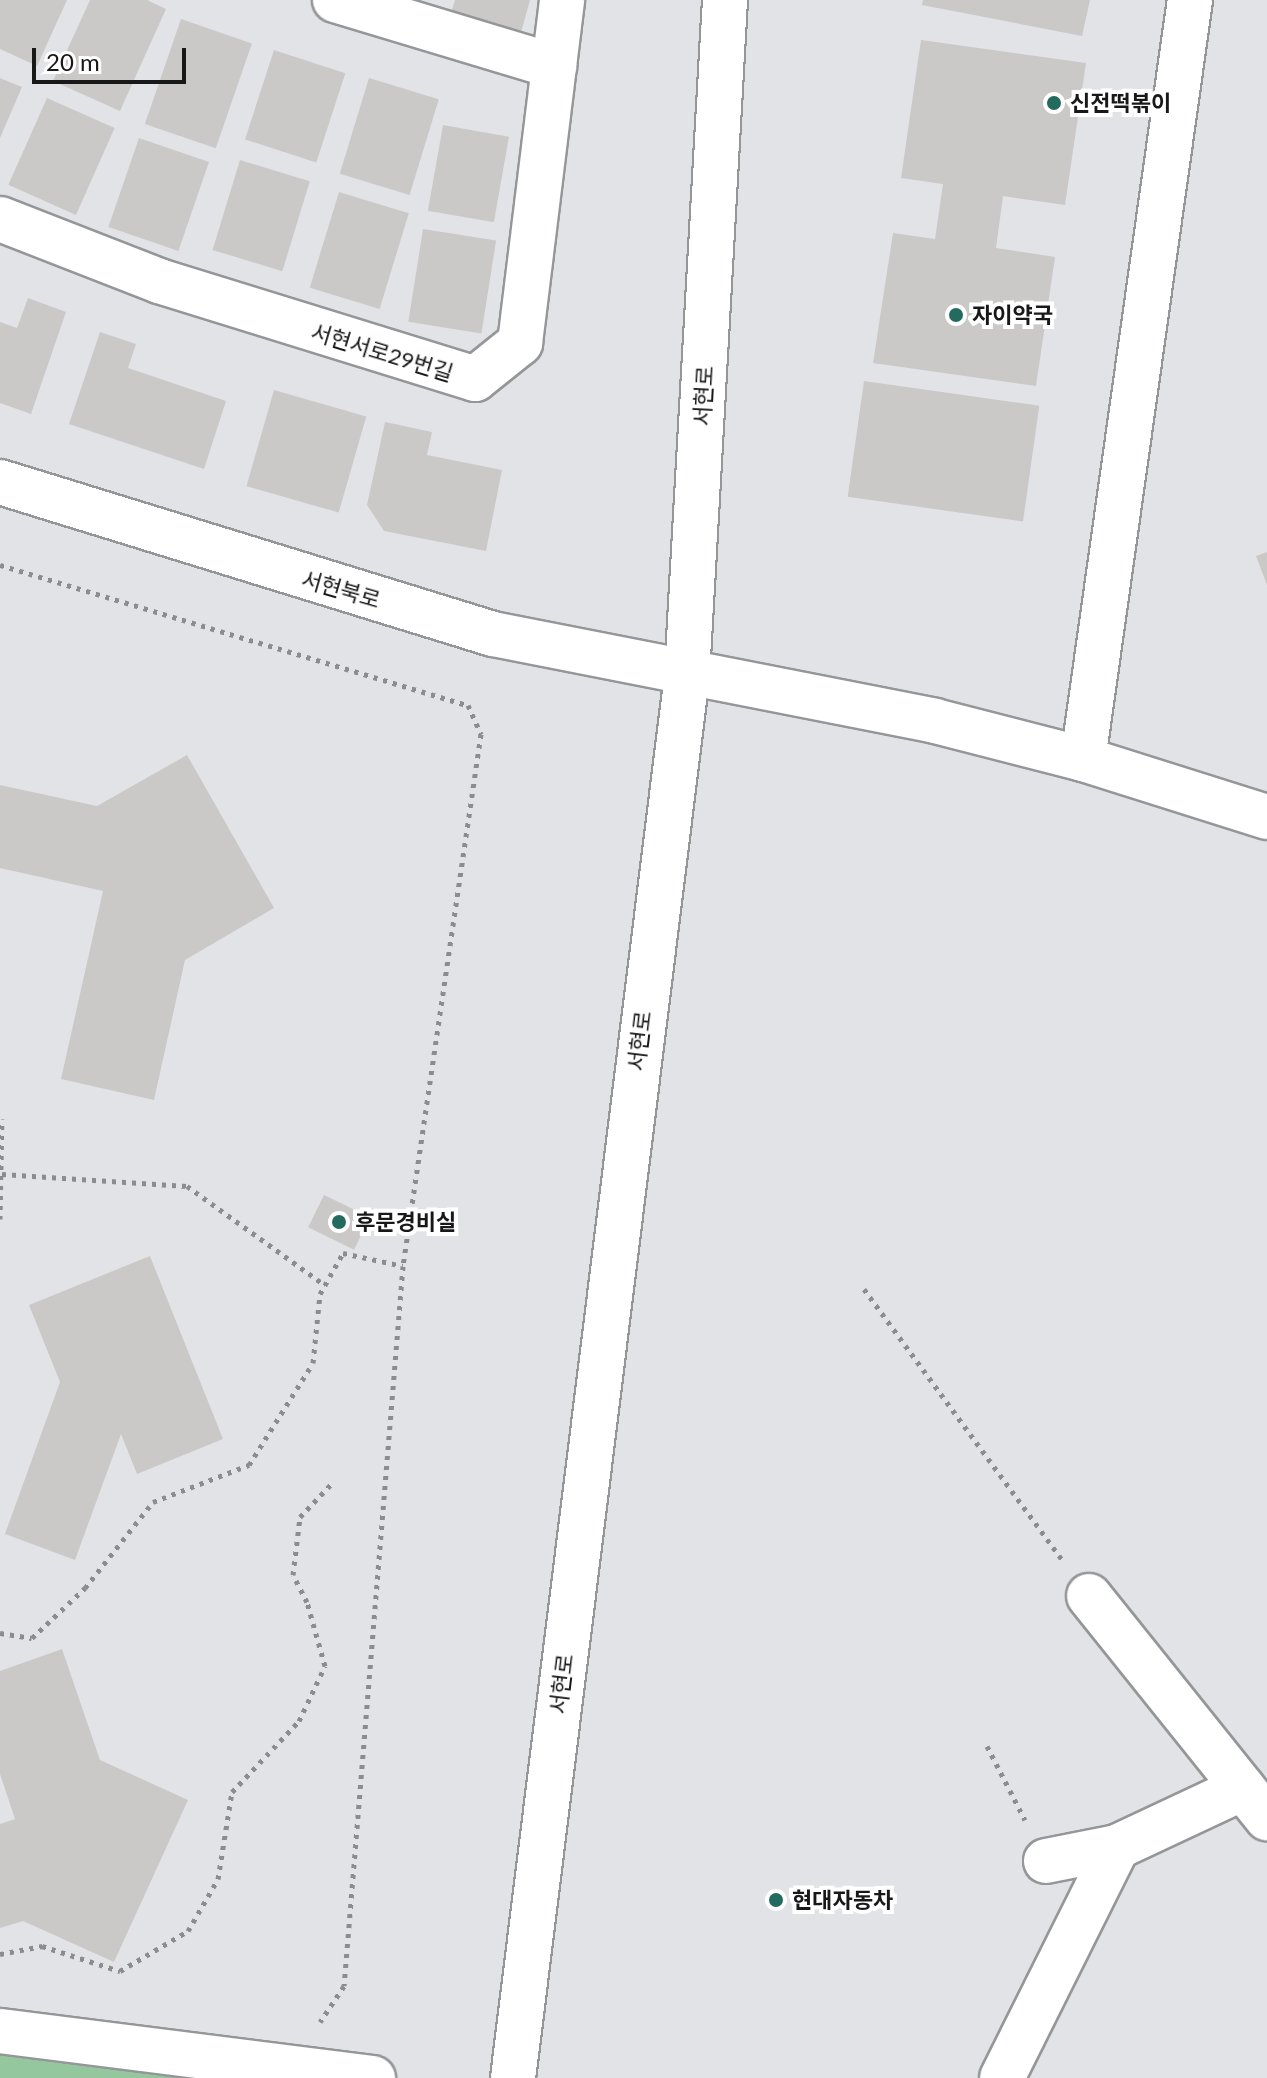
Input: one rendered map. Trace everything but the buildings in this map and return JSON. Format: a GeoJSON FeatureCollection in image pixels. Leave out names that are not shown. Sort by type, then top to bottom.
{"type":"FeatureCollection","features":[{"type":"Feature","properties":{"kind":"street"},"geometry":{"type":"LineString","coordinates":[[335,0],[554,66]]}},
{"type":"Feature","properties":{"kind":"street","name":"서현서로29번길"},"geometry":{"type":"LineString","coordinates":[[0,219],[159,281],[475,379],[520,343],[562,0]]}},
{"type":"Feature","properties":{"kind":"street","name":"서현로"},"geometry":{"type":"LineString","coordinates":[[513,2078],[687,675],[725,0]]}},
{"type":"Feature","properties":{"kind":"street"},"geometry":{"type":"LineString","coordinates":[[1083,759],[1190,0]]}},
{"type":"Feature","properties":{"kind":"street","name":"서현북로"},"geometry":{"type":"LineString","coordinates":[[0,482],[493,634],[687,675],[935,721],[1083,759],[1267,817]]}},
{"type":"Feature","properties":{"kind":"street"},"geometry":{"type":"LineString","coordinates":[[1046,1861],[1117,1847],[1255,1803],[1089,1596]]}},
{"type":"Feature","properties":{"kind":"street"},"geometry":{"type":"LineString","coordinates":[[1002,2078],[1117,1847]]}},
{"type":"Feature","properties":{"kind":"street"},"geometry":{"type":"LineString","coordinates":[[0,2031],[373,2078]]}},
{"type":"Feature","properties":{"kind":"path"},"geometry":{"type":"LineString","coordinates":[[0,565],[468,705],[481,734],[403,1266],[344,1986],[320,2023],[304,2024]]}},
{"type":"Feature","properties":{"kind":"path"},"geometry":{"type":"LineString","coordinates":[[0,1219],[2,1119]]}},
{"type":"Feature","properties":{"kind":"path"},"geometry":{"type":"LineString","coordinates":[[2,1174],[187,1186],[325,1285]]}},
{"type":"Feature","properties":{"kind":"path"},"geometry":{"type":"LineString","coordinates":[[0,1633],[32,1638],[85,1588],[153,1502],[249,1465],[313,1363],[325,1285],[343,1253],[403,1266]]}},
{"type":"Feature","properties":{"kind":"path"},"geometry":{"type":"LineString","coordinates":[[864,1289],[1089,1596]]}},
{"type":"Feature","properties":{"kind":"path"},"geometry":{"type":"LineString","coordinates":[[0,1954],[42,1946],[120,1971],[188,1931],[218,1879],[232,1792],[299,1721],[325,1666],[293,1575],[300,1517],[334,1481]]}},
{"type":"Feature","properties":{"kind":"green space"},"geometry":{"type":"Polygon","coordinates":[[[0,2055],[196,2078],[0,2078],[0,2055]]]}},
{"type":"Feature","properties":{"kind":"place","name":"신전떡볶이"},"geometry":{"type":"Point","coordinates":[1054,103]}},
{"type":"Feature","properties":{"kind":"place","name":"자이약국"},"geometry":{"type":"Point","coordinates":[956,315]}},
{"type":"Feature","properties":{"kind":"place","name":"후문경비실"},"geometry":{"type":"Point","coordinates":[339,1222]}},
{"type":"Feature","properties":{"kind":"place","name":"현대자동차"},"geometry":{"type":"Point","coordinates":[776,1900]}}]}
